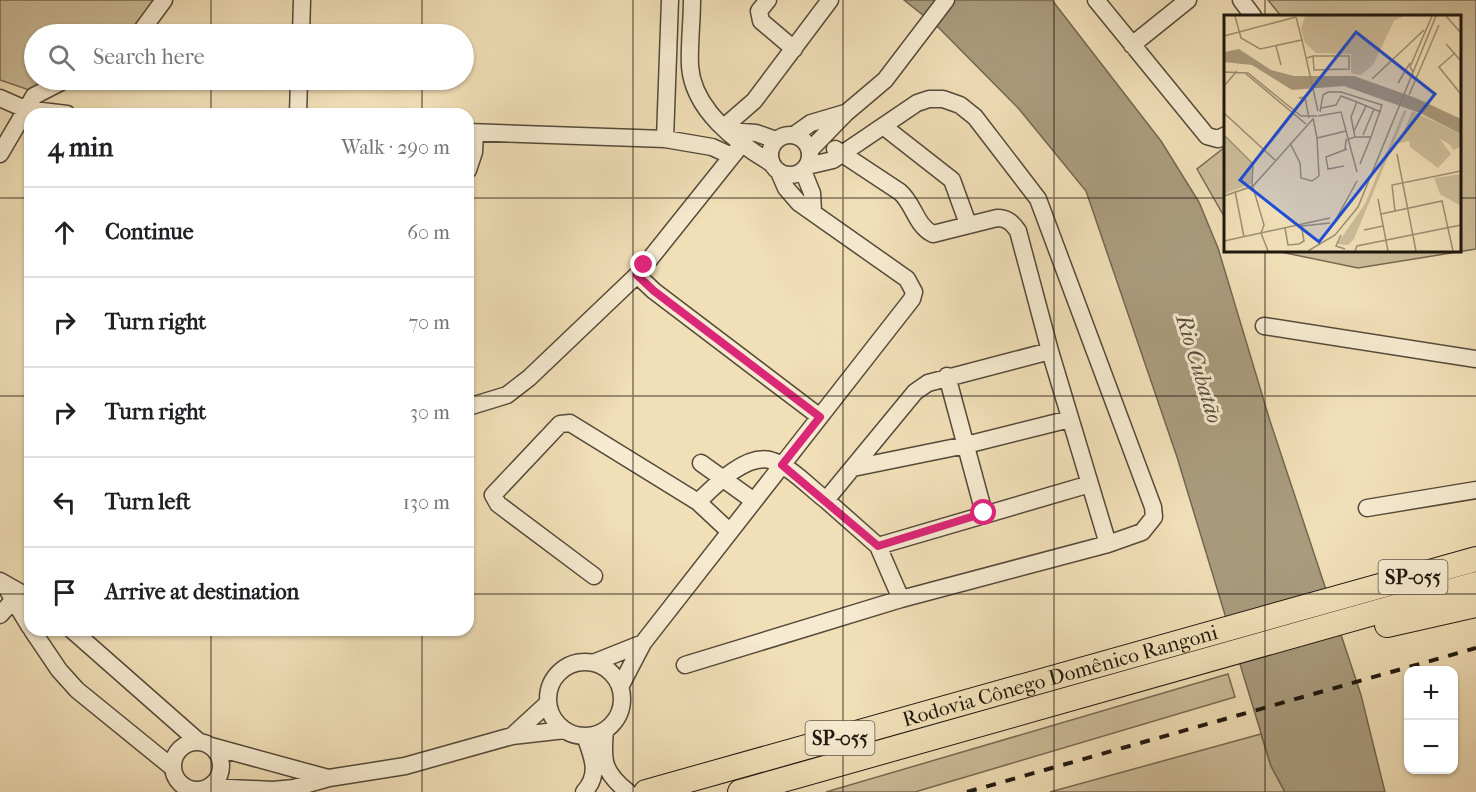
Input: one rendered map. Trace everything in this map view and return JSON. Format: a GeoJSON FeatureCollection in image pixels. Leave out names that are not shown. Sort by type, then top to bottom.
{"type":"FeatureCollection","features":[{"type":"Feature","properties":{"kind":"highway"},"geometry":{"type":"LineString","coordinates":[[1201,637],[1476,543]]}},
{"type":"Feature","properties":{"kind":"highway","name":"Rodovia Cônego Domênico Rangoni"},"geometry":{"type":"LineString","coordinates":[[646,792],[1476,559]]}},
{"type":"Feature","properties":{"kind":"highway","name":"Rodovia Cônego Domênico Rangoni"},"geometry":{"type":"LineString","coordinates":[[740,792],[1476,584]]}},
{"type":"Feature","properties":{"kind":"highway"},"geometry":{"type":"LineString","coordinates":[[1217,658],[1476,605]]}},
{"type":"Feature","properties":{"kind":"street"},"geometry":{"type":"LineString","coordinates":[[147,24],[164,0]]}},
{"type":"Feature","properties":{"kind":"street"},"geometry":{"type":"LineString","coordinates":[[302,24],[303,0]]}},
{"type":"Feature","properties":{"kind":"street"},"geometry":{"type":"LineString","coordinates":[[665,139],[670,0]]}},
{"type":"Feature","properties":{"kind":"street"},"geometry":{"type":"LineString","coordinates":[[693,0],[690,67],[695,90],[705,107],[726,129],[736,150]]}},
{"type":"Feature","properties":{"kind":"street"},"geometry":{"type":"LineString","coordinates":[[768,0],[759,11],[761,21],[794,49]]}},
{"type":"Feature","properties":{"kind":"street"},"geometry":{"type":"LineString","coordinates":[[726,129],[753,101],[830,0]]}},
{"type":"Feature","properties":{"kind":"street"},"geometry":{"type":"LineString","coordinates":[[474,133],[665,139],[736,150],[795,175],[846,113],[885,80],[946,0]]}},
{"type":"Feature","properties":{"kind":"street"},"geometry":{"type":"LineString","coordinates":[[1096,0],[1207,136],[1218,139],[1224,136]]}},
{"type":"Feature","properties":{"kind":"street"},"geometry":{"type":"LineString","coordinates":[[1132,45],[1188,0]]}},
{"type":"Feature","properties":{"kind":"street"},"geometry":{"type":"LineString","coordinates":[[1240,0],[1252,15]]}},
{"type":"Feature","properties":{"kind":"street"},"geometry":{"type":"LineString","coordinates":[[26,108],[34,96],[46,90]]}},
{"type":"Feature","properties":{"kind":"street"},"geometry":{"type":"LineString","coordinates":[[298,108],[299,90]]}},
{"type":"Feature","properties":{"kind":"street"},"geometry":{"type":"LineString","coordinates":[[0,98],[24,109]]}},
{"type":"Feature","properties":{"kind":"street"},"geometry":{"type":"LineString","coordinates":[[685,665],[901,599],[1108,544],[1142,532],[1154,517],[1153,507],[1038,199],[975,117],[960,105],[944,99],[929,99],[917,103],[842,151],[807,160]]}},
{"type":"Feature","properties":{"kind":"street"},"geometry":{"type":"LineString","coordinates":[[0,154],[15,132],[24,111]]}},
{"type":"Feature","properties":{"kind":"street"},"geometry":{"type":"LineString","coordinates":[[726,129],[756,133],[776,140],[794,135],[811,123],[846,113]]}},
{"type":"Feature","properties":{"kind":"street"},"geometry":{"type":"LineString","coordinates":[[883,126],[952,180],[968,224]]}},
{"type":"Feature","properties":{"kind":"street"},"geometry":{"type":"LineString","coordinates":[[794,135],[804,140],[813,212]]}},
{"type":"Feature","properties":{"kind":"street"},"geometry":{"type":"LineString","coordinates":[[36,636],[58,670],[77,690],[173,768],[178,781],[189,789],[294,788],[329,778],[405,766],[512,736],[565,730],[585,736],[605,730],[620,711],[620,687],[643,643],[912,299],[914,292],[907,279],[793,197],[775,167],[770,150],[776,140]]}},
{"type":"Feature","properties":{"kind":"street"},"geometry":{"type":"LineString","coordinates":[[474,406],[507,395],[529,378],[637,275],[736,150]]}},
{"type":"Feature","properties":{"kind":"street"},"geometry":{"type":"LineString","coordinates":[[842,151],[909,200],[925,230],[933,234],[941,234],[968,224],[1004,218],[1018,231],[1050,351],[1108,544]]}},
{"type":"Feature","properties":{"kind":"street"},"geometry":{"type":"LineString","coordinates":[[637,275],[654,291],[820,417]]}},
{"type":"Feature","properties":{"kind":"street"},"geometry":{"type":"LineString","coordinates":[[1264,326],[1476,359]]}},
{"type":"Feature","properties":{"kind":"street"},"geometry":{"type":"LineString","coordinates":[[826,500],[915,392],[928,383],[947,376],[1050,351]]}},
{"type":"Feature","properties":{"kind":"street"},"geometry":{"type":"LineString","coordinates":[[947,376],[984,513]]}},
{"type":"Feature","properties":{"kind":"street"},"geometry":{"type":"LineString","coordinates":[[853,468],[966,445],[1070,419]]}},
{"type":"Feature","properties":{"kind":"street"},"geometry":{"type":"LineString","coordinates":[[594,576],[498,504],[493,495],[560,424],[570,423],[698,502],[729,531]]}},
{"type":"Feature","properties":{"kind":"street"},"geometry":{"type":"LineString","coordinates":[[698,502],[723,478],[749,462],[761,459],[772,460],[782,465],[826,500],[878,546],[901,599]]}},
{"type":"Feature","properties":{"kind":"street"},"geometry":{"type":"LineString","coordinates":[[701,463],[754,501]]}},
{"type":"Feature","properties":{"kind":"street"},"geometry":{"type":"LineString","coordinates":[[878,546],[984,513],[1090,484]]}},
{"type":"Feature","properties":{"kind":"street"},"geometry":{"type":"LineString","coordinates":[[1367,508],[1476,490]]}},
{"type":"Feature","properties":{"kind":"street"},"geometry":{"type":"LineString","coordinates":[[0,615],[21,597],[2,582]]}},
{"type":"Feature","properties":{"kind":"street"},"geometry":{"type":"LineString","coordinates":[[79,636],[220,756],[221,770],[210,787]]}},
{"type":"Feature","properties":{"kind":"street"},"geometry":{"type":"LineString","coordinates":[[565,730],[553,718],[548,703],[550,686],[560,671],[575,663],[592,663],[643,643]]}},
{"type":"Feature","properties":{"kind":"street"},"geometry":{"type":"LineString","coordinates":[[592,663],[606,669],[620,687]]}},
{"type":"Feature","properties":{"kind":"street"},"geometry":{"type":"LineString","coordinates":[[512,736],[548,703]]}},
{"type":"Feature","properties":{"kind":"street"},"geometry":{"type":"LineString","coordinates":[[605,730],[604,764],[609,774],[628,792]]}},
{"type":"Feature","properties":{"kind":"street"},"geometry":{"type":"LineString","coordinates":[[584,792],[594,778],[595,768],[585,736]]}},
{"type":"Feature","properties":{"kind":"street"},"geometry":{"type":"LineString","coordinates":[[173,768],[179,749],[205,743],[329,778]]}},
{"type":"Feature","properties":{"kind":"shaded area"},"geometry":{"type":"Polygon","coordinates":[[[0,0],[153,0],[137,24],[24,24],[24,88],[0,80],[0,0]]]}},
{"type":"Feature","properties":{"kind":"shaded area"},"geometry":{"type":"Polygon","coordinates":[[[1268,0],[1476,0],[1476,249],[1461,251],[1461,15],[1280,15],[1268,0]]]}},
{"type":"Feature","properties":{"kind":"shaded area"},"geometry":{"type":"Polygon","coordinates":[[[1224,148],[1224,216],[1197,169],[1224,148]]]}},
{"type":"Feature","properties":{"kind":"shaded area"},"geometry":{"type":"Polygon","coordinates":[[[1281,252],[1457,252],[1358,268],[1281,252]]]}},
{"type":"Feature","properties":{"kind":"shaded area"},"geometry":{"type":"Polygon","coordinates":[[[1228,674],[1235,697],[915,792],[826,792],[1228,674]]]}},
{"type":"Feature","properties":{"kind":"shaded area"},"geometry":{"type":"Polygon","coordinates":[[[1261,734],[1271,766],[1285,792],[1050,792],[1261,734]]]}},
{"type":"Feature","properties":{"kind":"water","name":"Rio Cubatão"},"geometry":{"type":"Polygon","coordinates":[[[904,0],[1052,0],[1161,141],[1199,202],[1218,248],[1270,421],[1361,695],[1385,792],[1285,792],[1271,766],[1177,457],[1086,191],[1019,109],[939,28],[904,0]]]}},
{"type":"Feature","properties":{"kind":"railway"},"geometry":{"type":"LineString","coordinates":[[967,792],[1476,648]]}},
{"type":"Feature","properties":{"kind":"route"},"geometry":{"type":"LineString","coordinates":[[644,265],[637,275],[654,291],[820,417],[782,465],[878,546],[984,513]]}}]}
